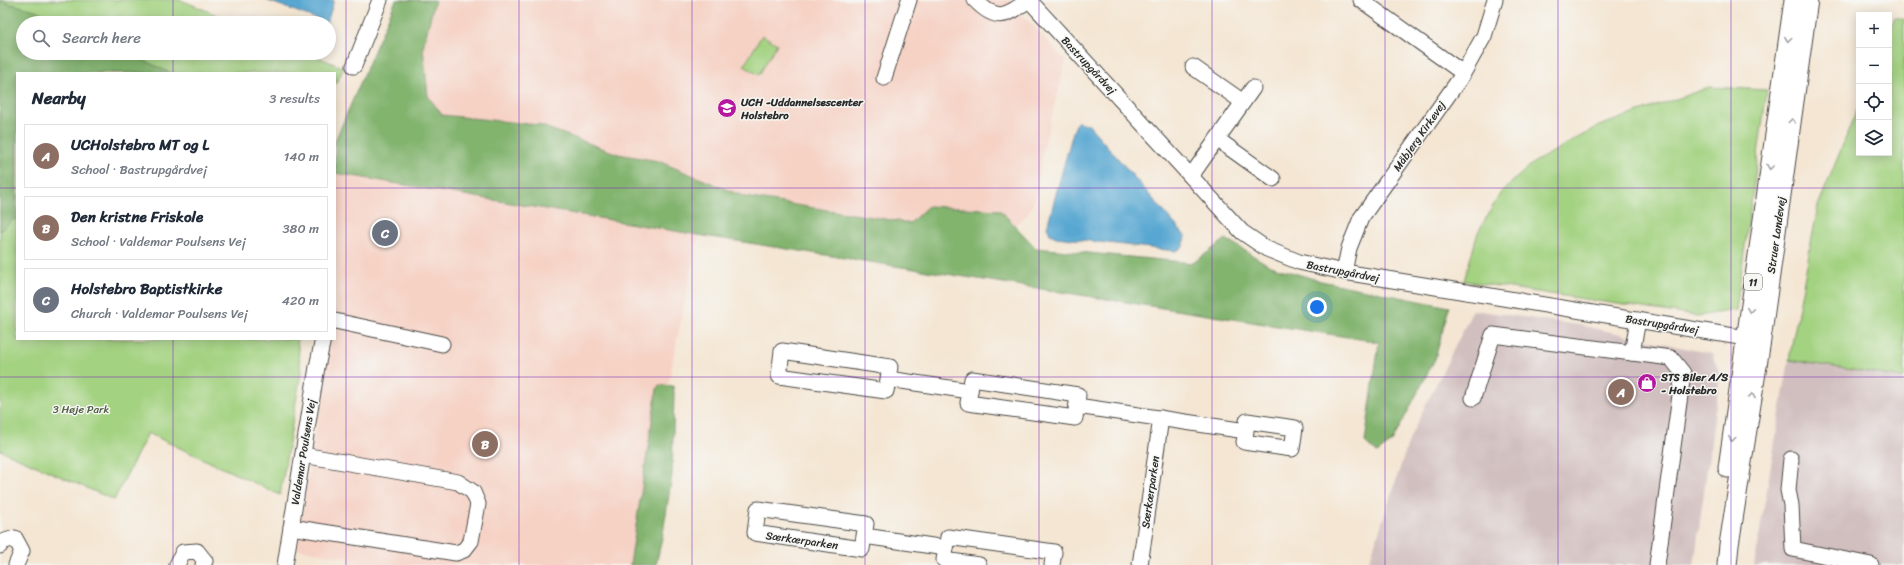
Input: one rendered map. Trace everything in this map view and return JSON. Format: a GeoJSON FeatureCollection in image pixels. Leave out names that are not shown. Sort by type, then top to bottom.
{"type":"FeatureCollection","features":[{"type":"Feature","properties":{"kind":"main road","name":"Struer Landevej"},"geometry":{"type":"LineString","coordinates":[[1727,565],[1794,0]]}},
{"type":"Feature","properties":{"kind":"main road","name":"Struer Landevej"},"geometry":{"type":"LineString","coordinates":[[1715,565],[1808,0]]}},
{"type":"Feature","properties":{"kind":"street"},"geometry":{"type":"LineString","coordinates":[[354,66],[380,0]]}},
{"type":"Feature","properties":{"kind":"street"},"geometry":{"type":"LineString","coordinates":[[884,78],[909,0]]}},
{"type":"Feature","properties":{"kind":"street"},"geometry":{"type":"LineString","coordinates":[[975,0],[985,10],[1003,16],[1010,13],[1028,0]]}},
{"type":"Feature","properties":{"kind":"street","name":"Bastrupgårdvej"},"geometry":{"type":"LineString","coordinates":[[1028,0],[1242,232],[1268,249],[1299,262],[1344,272],[1753,339]]}},
{"type":"Feature","properties":{"kind":"street"},"geometry":{"type":"LineString","coordinates":[[1361,0],[1463,73]]}},
{"type":"Feature","properties":{"kind":"street","name":"Måbjerg Kirkevej"},"geometry":{"type":"LineString","coordinates":[[1344,272],[1348,248],[1361,218],[1463,73],[1484,36],[1495,0]]}},
{"type":"Feature","properties":{"kind":"street"},"geometry":{"type":"LineString","coordinates":[[1193,67],[1243,102]]}},
{"type":"Feature","properties":{"kind":"street"},"geometry":{"type":"LineString","coordinates":[[1191,176],[1253,88]]}},
{"type":"Feature","properties":{"kind":"street"},"geometry":{"type":"LineString","coordinates":[[1217,139],[1273,179]]}},
{"type":"Feature","properties":{"kind":"street"},"geometry":{"type":"LineString","coordinates":[[336,320],[442,344]]}},
{"type":"Feature","properties":{"kind":"street"},"geometry":{"type":"LineString","coordinates":[[1632,353],[1638,320]]}},
{"type":"Feature","properties":{"kind":"street"},"geometry":{"type":"LineString","coordinates":[[1473,398],[1492,335],[1671,358],[1683,373],[1657,565]]}},
{"type":"Feature","properties":{"kind":"street","name":"Valdemar Poulsens Vej"},"geometry":{"type":"LineString","coordinates":[[285,565],[323,340]]}},
{"type":"Feature","properties":{"kind":"street"},"geometry":{"type":"LineString","coordinates":[[782,351],[890,367],[888,379],[886,391],[779,376],[782,351]]}},
{"type":"Feature","properties":{"kind":"street"},"geometry":{"type":"LineString","coordinates":[[888,379],[970,391]]}},
{"type":"Feature","properties":{"kind":"street"},"geometry":{"type":"LineString","coordinates":[[972,380],[1078,395],[1077,406],[1075,418],[968,403],[972,380]]}},
{"type":"Feature","properties":{"kind":"street"},"geometry":{"type":"LineString","coordinates":[[1077,406],[1246,431]]}},
{"type":"Feature","properties":{"kind":"street","name":"Særkærparken"},"geometry":{"type":"LineString","coordinates":[[1140,565],[1161,418]]}},
{"type":"Feature","properties":{"kind":"street"},"geometry":{"type":"LineString","coordinates":[[291,527],[456,553],[464,550],[471,541],[478,504],[473,492],[458,482],[303,454]]}},
{"type":"Feature","properties":{"kind":"street"},"geometry":{"type":"LineString","coordinates":[[1791,459],[1788,490],[1791,505],[1792,549],[1871,565]]}},
{"type":"Feature","properties":{"kind":"street","name":"Særkærparken"},"geometry":{"type":"LineString","coordinates":[[758,508],[866,524],[864,536],[862,548],[755,533],[758,508]]}},
{"type":"Feature","properties":{"kind":"street"},"geometry":{"type":"LineString","coordinates":[[864,536],[946,548]]}},
{"type":"Feature","properties":{"kind":"street"},"geometry":{"type":"LineString","coordinates":[[979,565],[944,560],[948,537],[1054,552],[1057,564]]}},
{"type":"Feature","properties":{"kind":"street"},"geometry":{"type":"LineString","coordinates":[[0,546],[2,542],[15,538],[22,551],[16,565]]}},
{"type":"Feature","properties":{"kind":"street"},"geometry":{"type":"LineString","coordinates":[[177,565],[183,552],[197,551],[205,561],[203,565]]}},
{"type":"Feature","properties":{"kind":"shaded area","name":"UCH -Uddannelsescenter Holstebro"},"geometry":{"type":"Polygon","coordinates":[[[410,0],[1009,0],[1066,61],[1043,150],[1036,197],[1027,215],[1012,227],[910,223],[448,148],[433,142],[410,0]]]}},
{"type":"Feature","properties":{"kind":"shaded area"},"geometry":{"type":"Polygon","coordinates":[[[336,173],[698,235],[632,565],[347,565],[348,558],[297,549],[330,340],[336,340],[336,173]]]}},
{"type":"Feature","properties":{"kind":"shaded area"},"geometry":{"type":"Polygon","coordinates":[[[1473,310],[1579,325],[1712,354],[1720,375],[1694,565],[1368,565],[1411,435],[1473,310]]]}},
{"type":"Feature","properties":{"kind":"shaded area"},"geometry":{"type":"Polygon","coordinates":[[[1789,360],[1904,378],[1904,565],[1754,565],[1789,360]]]}},
{"type":"Feature","properties":{"kind":"green space","name":"3 Høje Park"},"geometry":{"type":"Polygon","coordinates":[[[0,0],[181,0],[219,16],[16,16],[16,60],[325,60],[344,68],[336,83],[336,72],[16,72],[16,340],[297,340],[301,372],[280,495],[148,433],[114,500],[0,450],[0,0]]]}},
{"type":"Feature","properties":{"kind":"green space"},"geometry":{"type":"Polygon","coordinates":[[[396,0],[435,0],[423,47],[428,96],[442,115],[539,125],[618,154],[658,161],[745,197],[910,223],[928,206],[1000,210],[1036,248],[1193,263],[1226,239],[1270,266],[1321,281],[1449,307],[1435,359],[1392,442],[1377,453],[1365,442],[1379,342],[698,235],[336,173],[336,139],[396,0]]]}},
{"type":"Feature","properties":{"kind":"green space"},"geometry":{"type":"Polygon","coordinates":[[[0,1],[35,10],[48,16],[16,16],[16,60],[143,60],[169,72],[16,72],[16,220],[14,219],[0,231],[0,1]]]}},
{"type":"Feature","properties":{"kind":"green space"},"geometry":{"type":"Polygon","coordinates":[[[1895,17],[1904,19],[1904,378],[1789,360],[1818,206],[1856,112],[1856,156],[1892,156],[1892,24],[1895,17]]]}},
{"type":"Feature","properties":{"kind":"green space"},"geometry":{"type":"Polygon","coordinates":[[[762,35],[777,44],[759,75],[744,66],[762,35]]]}},
{"type":"Feature","properties":{"kind":"green space"},"geometry":{"type":"Polygon","coordinates":[[[1710,87],[1767,90],[1736,310],[1697,316],[1464,281],[1478,232],[1501,192],[1533,163],[1599,126],[1710,87]]]}},
{"type":"Feature","properties":{"kind":"green space"},"geometry":{"type":"Polygon","coordinates":[[[659,385],[673,386],[674,392],[672,475],[663,533],[656,565],[630,565],[657,389],[659,385]]]}},
{"type":"Feature","properties":{"kind":"water"},"geometry":{"type":"Polygon","coordinates":[[[266,0],[334,0],[329,16],[308,16],[266,0]]]}},
{"type":"Feature","properties":{"kind":"water"},"geometry":{"type":"Polygon","coordinates":[[[1077,122],[1088,124],[1186,237],[1183,247],[1175,251],[1056,237],[1050,234],[1047,227],[1077,122]]]}},
{"type":"Feature","properties":{"kind":"place","name":"UCH -Uddannelsescenter Holstebro"},"geometry":{"type":"Point","coordinates":[727,108]}},
{"type":"Feature","properties":{"kind":"place","name":"Holstebro Baptistkirke"},"geometry":{"type":"Point","coordinates":[385,233]}},
{"type":"Feature","properties":{"kind":"place","name":"STS Biler A/S - Holstebro"},"geometry":{"type":"Point","coordinates":[1647,383]}},
{"type":"Feature","properties":{"kind":"place","name":"UCHolstebro MT og L"},"geometry":{"type":"Point","coordinates":[1621,392]}},
{"type":"Feature","properties":{"kind":"place","name":"Den kristne Friskole"},"geometry":{"type":"Point","coordinates":[485,444]}}]}
